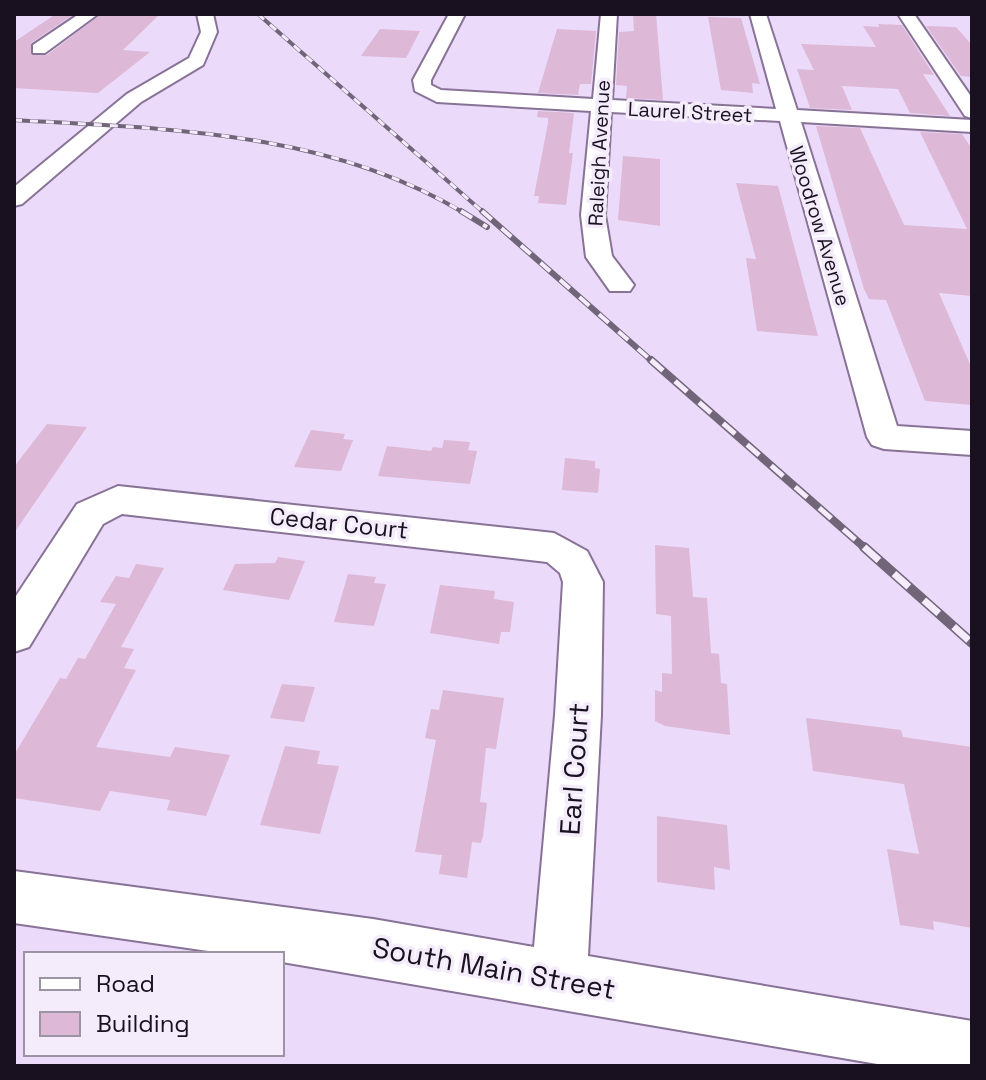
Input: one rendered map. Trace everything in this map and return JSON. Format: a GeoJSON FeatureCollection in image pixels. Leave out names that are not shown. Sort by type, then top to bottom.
{"type":"FeatureCollection","features":[{"type":"Feature","properties":{"kind":"street"},"geometry":{"type":"LineString","coordinates":[[39,49],[90,14]]}},
{"type":"Feature","properties":{"kind":"street"},"geometry":{"type":"LineString","coordinates":[[14,199],[121,107],[197,61],[209,32],[205,14]]}},
{"type":"Feature","properties":{"kind":"street","name":"Laurel Street"},"geometry":{"type":"LineString","coordinates":[[457,14],[424,77],[422,87],[429,93],[449,98],[972,126]]}},
{"type":"Feature","properties":{"kind":"street","name":"Raleigh Avenue"},"geometry":{"type":"LineString","coordinates":[[609,14],[600,107],[595,241],[599,257],[620,285]]}},
{"type":"Feature","properties":{"kind":"street","name":"Woodrow Avenue"},"geometry":{"type":"LineString","coordinates":[[758,14],[884,437],[972,443]]}},
{"type":"Feature","properties":{"kind":"street"},"geometry":{"type":"LineString","coordinates":[[906,14],[972,112]]}},
{"type":"Feature","properties":{"kind":"street","name":"Cedar Court"},"geometry":{"type":"LineString","coordinates":[[14,634],[90,514],[102,505],[127,500],[554,548],[573,560]]}},
{"type":"Feature","properties":{"kind":"street","name":"Earl Court"},"geometry":{"type":"LineString","coordinates":[[559,980],[578,715],[583,582],[580,568],[573,560]]}},
{"type":"Feature","properties":{"kind":"street","name":"South Main Street"},"geometry":{"type":"LineString","coordinates":[[14,897],[373,947],[972,1051]]}},
{"type":"Feature","properties":{"kind":"building"},"geometry":{"type":"Polygon","coordinates":[[[56,14],[74,14],[31,43],[31,55],[47,55],[101,14],[159,15],[123,50],[150,52],[98,93],[14,88],[14,42],[56,14]]]}},
{"type":"Feature","properties":{"kind":"building"},"geometry":{"type":"Polygon","coordinates":[[[633,14],[656,14],[663,100],[626,98],[627,86],[616,85],[619,32],[634,31],[633,14]]]}},
{"type":"Feature","properties":{"kind":"building"},"geometry":{"type":"Polygon","coordinates":[[[708,17],[741,18],[760,84],[752,83],[753,93],[721,90],[708,17]]]}},
{"type":"Feature","properties":{"kind":"building"},"geometry":{"type":"Polygon","coordinates":[[[878,24],[902,25],[934,75],[923,74],[950,116],[910,113],[898,89],[842,86],[852,110],[810,108],[797,69],[814,70],[801,44],[876,47],[863,26],[879,27],[878,24]]]}},
{"type":"Feature","properties":{"kind":"building"},"geometry":{"type":"Polygon","coordinates":[[[926,26],[956,27],[972,45],[972,77],[961,76],[926,26]]]}},
{"type":"Feature","properties":{"kind":"building"},"geometry":{"type":"Polygon","coordinates":[[[380,29],[420,31],[406,58],[361,56],[380,29]]]}},
{"type":"Feature","properties":{"kind":"building"},"geometry":{"type":"Polygon","coordinates":[[[557,29],[596,31],[591,84],[580,84],[578,95],[538,93],[557,29]]]}},
{"type":"Feature","properties":{"kind":"building"},"geometry":{"type":"Polygon","coordinates":[[[538,111],[574,113],[569,153],[573,153],[566,205],[538,203],[539,196],[534,196],[548,123],[548,118],[537,117],[538,111]]]}},
{"type":"Feature","properties":{"kind":"building"},"geometry":{"type":"Polygon","coordinates":[[[816,126],[860,128],[904,225],[967,229],[920,132],[962,134],[972,149],[972,296],[939,293],[972,369],[972,405],[925,401],[886,300],[869,299],[864,289],[816,126]]]}},
{"type":"Feature","properties":{"kind":"building"},"geometry":{"type":"Polygon","coordinates":[[[623,156],[660,159],[660,226],[618,220],[623,156]]]}},
{"type":"Feature","properties":{"kind":"building"},"geometry":{"type":"Polygon","coordinates":[[[736,183],[778,186],[818,336],[757,331],[746,258],[756,259],[736,183]]]}},
{"type":"Feature","properties":{"kind":"building"},"geometry":{"type":"Polygon","coordinates":[[[47,424],[87,427],[14,533],[14,467],[47,424]]]}},
{"type":"Feature","properties":{"kind":"building"},"geometry":{"type":"Polygon","coordinates":[[[311,430],[345,434],[343,439],[353,440],[341,471],[294,467],[311,430]]]}},
{"type":"Feature","properties":{"kind":"building"},"geometry":{"type":"Polygon","coordinates":[[[444,440],[470,442],[468,450],[477,451],[470,484],[378,476],[387,446],[431,451],[433,447],[442,448],[444,440]]]}},
{"type":"Feature","properties":{"kind":"building"},"geometry":{"type":"Polygon","coordinates":[[[565,458],[595,461],[595,468],[600,469],[598,493],[562,490],[565,458]]]}},
{"type":"Feature","properties":{"kind":"building"},"geometry":{"type":"Polygon","coordinates":[[[655,545],[689,548],[693,597],[707,598],[711,653],[719,654],[721,683],[727,684],[730,735],[665,726],[655,721],[655,690],[662,692],[662,673],[672,674],[671,616],[656,614],[655,545]]]}},
{"type":"Feature","properties":{"kind":"building"},"geometry":{"type":"Polygon","coordinates":[[[278,557],[305,561],[289,600],[223,590],[235,564],[275,563],[278,557]]]}},
{"type":"Feature","properties":{"kind":"building"},"geometry":{"type":"Polygon","coordinates":[[[136,564],[164,568],[121,647],[134,649],[124,668],[136,670],[96,747],[170,757],[175,747],[230,755],[206,816],[167,810],[170,800],[110,791],[100,811],[14,798],[14,755],[60,678],[66,679],[78,658],[85,659],[116,604],[100,602],[116,576],[129,578],[136,564]]]}},
{"type":"Feature","properties":{"kind":"building"},"geometry":{"type":"Polygon","coordinates":[[[348,574],[376,577],[374,583],[386,584],[374,626],[334,622],[348,574]]]}},
{"type":"Feature","properties":{"kind":"building"},"geometry":{"type":"Polygon","coordinates":[[[440,585],[495,591],[494,599],[514,602],[510,632],[501,632],[499,644],[430,633],[440,585]]]}},
{"type":"Feature","properties":{"kind":"building"},"geometry":{"type":"Polygon","coordinates":[[[282,684],[315,687],[304,722],[270,718],[282,684]]]}},
{"type":"Feature","properties":{"kind":"building"},"geometry":{"type":"Polygon","coordinates":[[[443,690],[504,698],[496,749],[486,748],[480,802],[487,803],[483,836],[481,843],[472,842],[467,878],[439,874],[442,855],[415,852],[436,740],[425,738],[431,709],[439,710],[443,690]]]}},
{"type":"Feature","properties":{"kind":"building"},"geometry":{"type":"Polygon","coordinates":[[[806,718],[901,730],[903,737],[972,747],[972,928],[933,921],[934,930],[900,925],[887,849],[919,854],[904,784],[813,771],[806,718]]]}},
{"type":"Feature","properties":{"kind":"building"},"geometry":{"type":"Polygon","coordinates":[[[285,746],[320,751],[317,764],[339,766],[320,834],[260,825],[285,746]]]}},
{"type":"Feature","properties":{"kind":"building"},"geometry":{"type":"Polygon","coordinates":[[[657,816],[727,825],[730,870],[714,867],[715,890],[657,882],[657,816]]]}},
{"type":"Feature","properties":{"kind":"railway"},"geometry":{"type":"LineString","coordinates":[[258,14],[484,213]]}},
{"type":"Feature","properties":{"kind":"railway"},"geometry":{"type":"LineString","coordinates":[[14,120],[189,132],[303,150],[358,165],[412,186],[464,213]]}},
{"type":"Feature","properties":{"kind":"railway"},"geometry":{"type":"LineString","coordinates":[[461,211],[487,227]]}},
{"type":"Feature","properties":{"kind":"railway"},"geometry":{"type":"LineString","coordinates":[[482,211],[653,362]]}},
{"type":"Feature","properties":{"kind":"railway"},"geometry":{"type":"LineString","coordinates":[[651,360],[866,549]]}},
{"type":"Feature","properties":{"kind":"railway"},"geometry":{"type":"LineString","coordinates":[[864,547],[972,643]]}}]}
